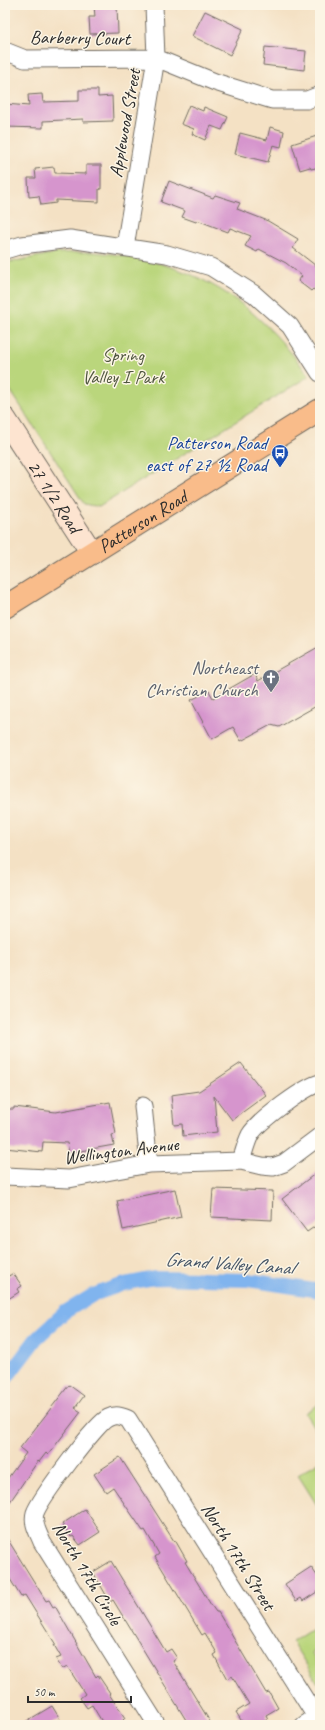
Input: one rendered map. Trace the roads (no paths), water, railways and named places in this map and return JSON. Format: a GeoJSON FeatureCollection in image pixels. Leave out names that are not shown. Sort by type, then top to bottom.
{"type":"FeatureCollection","features":[{"type":"Feature","properties":{"kind":"main road","name":"Patterson Road"},"geometry":{"type":"LineString","coordinates":[[5,607],[320,410]]}},
{"type":"Feature","properties":{"kind":"main road","name":"27 1/2 Road"},"geometry":{"type":"LineString","coordinates":[[5,419],[92,553]]}},
{"type":"Feature","properties":{"kind":"street","name":"Applewood Street"},"geometry":{"type":"LineString","coordinates":[[125,247],[156,58],[154,5]]}},
{"type":"Feature","properties":{"kind":"street","name":"Barberry Court"},"geometry":{"type":"LineString","coordinates":[[5,51],[25,60],[156,58]]}},
{"type":"Feature","properties":{"kind":"street"},"geometry":{"type":"LineString","coordinates":[[156,58],[215,82],[272,100],[307,100],[320,94]]}},
{"type":"Feature","properties":{"kind":"street"},"geometry":{"type":"LineString","coordinates":[[5,250],[22,245],[70,239],[168,254],[211,267],[254,294],[290,326],[320,373]]}},
{"type":"Feature","properties":{"kind":"street"},"geometry":{"type":"LineString","coordinates":[[242,1161],[251,1133],[262,1121],[309,1087],[320,1083]]}},
{"type":"Feature","properties":{"kind":"street"},"geometry":{"type":"LineString","coordinates":[[143,1106],[149,1164]]}},
{"type":"Feature","properties":{"kind":"street","name":"Wellington Avenue"},"geometry":{"type":"LineString","coordinates":[[5,1176],[69,1179],[149,1164],[242,1161],[262,1166],[274,1167],[284,1163],[320,1136]]}},
{"type":"Feature","properties":{"kind":"street","name":"North 17th Street"},"geometry":{"type":"LineString","coordinates":[[120,1415],[128,1419],[313,1722]]}},
{"type":"Feature","properties":{"kind":"street","name":"North 17th Circle"},"geometry":{"type":"LineString","coordinates":[[120,1415],[108,1418],[95,1429],[42,1501],[35,1512],[34,1524],[42,1542],[157,1725]]}},
{"type":"Feature","properties":{"kind":"waterway","name":"Grand Valley Canal"},"geometry":{"type":"LineString","coordinates":[[5,1380],[36,1339],[65,1312],[93,1295],[124,1284],[155,1278],[248,1280],[320,1291]]}},
{"type":"Feature","properties":{"kind":"place","name":"Patterson Road east of 27 ½ Road"},"geometry":{"type":"Point","coordinates":[280,468]}},
{"type":"Feature","properties":{"kind":"place","name":"Northeast Christian Church"},"geometry":{"type":"Point","coordinates":[271,693]}},
{"type":"Feature","properties":{"kind":"park label","name":"Spring Valley I Park"},"geometry":{"type":"Point","coordinates":[123,365]}}]}
